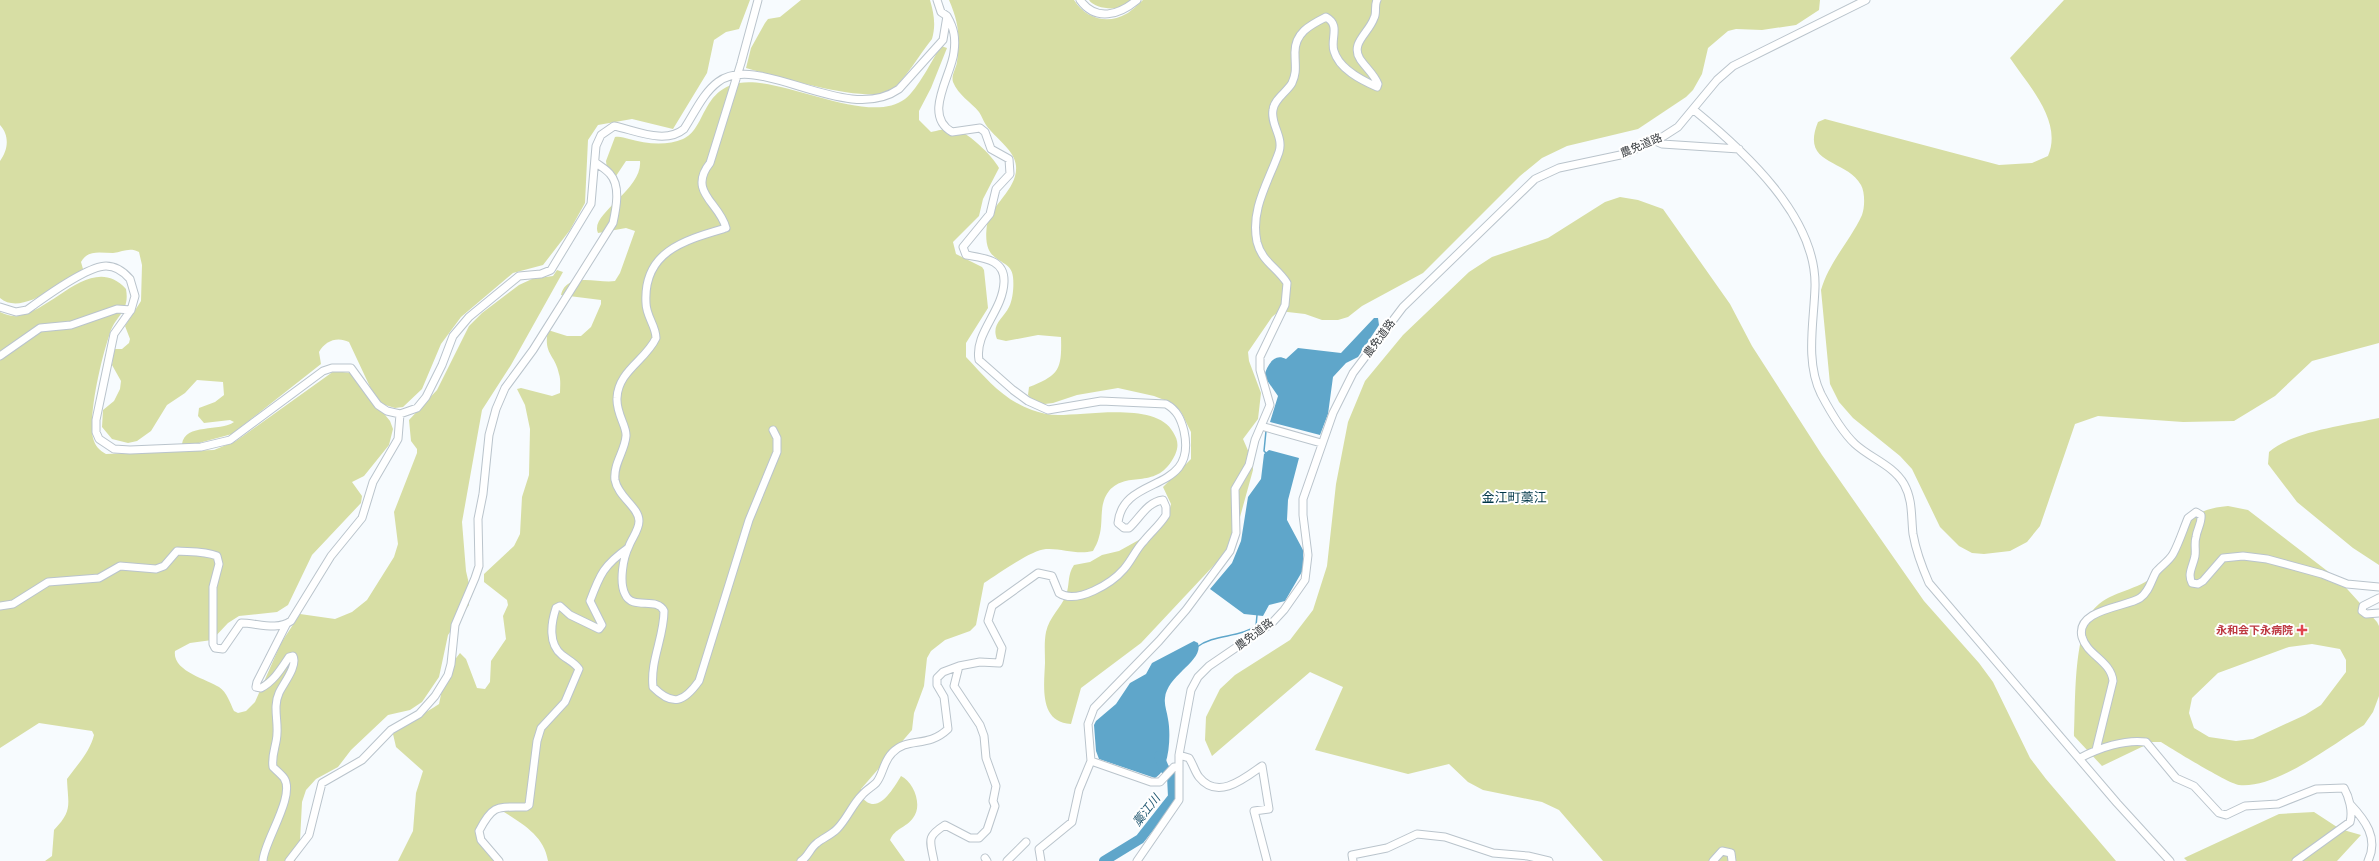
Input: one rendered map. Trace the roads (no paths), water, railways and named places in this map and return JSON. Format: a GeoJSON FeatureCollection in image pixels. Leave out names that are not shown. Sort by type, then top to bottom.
{"type":"FeatureCollection","features":[{"type":"Feature","properties":{"kind":"street"},"geometry":{"type":"LineString","coordinates":[[758,0],[741,63],[736,74],[710,163],[702,181],[704,195],[724,217],[726,228],[680,244],[668,251],[653,266],[646,282],[646,304],[656,330],[656,338],[627,372],[617,395],[616,409],[626,433],[615,479],[617,488],[638,514],[639,520],[638,529],[628,548],[622,586],[625,596],[640,604],[657,604],[664,611],[663,626],[653,667],[653,687],[665,698],[682,700],[689,695],[699,681],[750,520],[777,452],[777,438],[773,430]]}},
{"type":"Feature","properties":{"kind":"street"},"geometry":{"type":"LineString","coordinates":[[801,861],[806,858],[816,844],[830,835],[843,822],[861,795],[877,782],[886,760],[892,752],[908,744],[927,742],[939,738],[948,729],[944,697],[937,685],[937,678],[943,672],[959,666],[980,662],[999,663],[1002,648],[988,621],[992,606],[1034,575],[1048,574],[1052,576],[1059,593],[1062,595],[1081,596],[1097,589],[1124,569],[1143,541],[1162,522],[1166,516],[1166,507],[1163,500],[1156,501],[1150,505],[1129,528],[1124,528],[1118,523],[1119,513],[1122,507],[1143,489],[1173,475],[1186,456],[1187,445],[1177,412],[1166,404],[1101,401],[1048,410],[1028,401],[979,360],[979,343],[999,307],[1004,294],[1004,278],[998,265],[986,258],[966,255],[963,247],[990,214],[996,189],[1010,174],[1011,166],[1009,159],[991,149],[986,132],[980,128],[952,132],[942,124],[939,116],[939,101],[954,53],[954,28],[947,16],[942,12],[937,0]]}},
{"type":"Feature","properties":{"kind":"street"},"geometry":{"type":"LineString","coordinates":[[1080,0],[1091,10],[1102,14],[1111,15],[1120,13],[1137,0]]}},
{"type":"Feature","properties":{"kind":"street"},"geometry":{"type":"LineString","coordinates":[[1087,0],[1091,6],[1091,10]]}},
{"type":"Feature","properties":{"kind":"street"},"geometry":{"type":"LineString","coordinates":[[1041,861],[1039,849],[1072,822],[1080,790],[1092,761],[1088,724],[1094,708],[1177,620],[1230,551],[1236,533],[1236,489],[1249,465],[1255,440],[1270,405],[1260,370],[1260,357],[1287,296],[1287,283],[1263,258],[1257,241],[1257,215],[1261,193],[1280,150],[1279,136],[1272,110],[1275,103],[1291,85],[1296,72],[1296,45],[1301,35],[1306,27],[1326,17],[1332,20],[1334,25],[1333,50],[1339,59],[1351,73],[1376,86],[1378,84],[1376,79],[1360,58],[1357,50],[1357,44],[1375,17],[1377,0]]}},
{"type":"Feature","properties":{"kind":"street","name":"農免道路"},"geometry":{"type":"LineString","coordinates":[[1137,861],[1179,800],[1172,770],[1179,755],[1191,690],[1198,677],[1212,664],[1272,622],[1284,610],[1305,580],[1308,555],[1303,515],[1303,499],[1333,412],[1353,373],[1403,307],[1535,179],[1559,168],[1624,154],[1678,127],[1694,110],[1717,80],[1733,66],[1866,0]]}},
{"type":"Feature","properties":{"kind":"street"},"geometry":{"type":"LineString","coordinates":[[0,307],[16,312],[27,310],[84,274],[106,266],[116,269],[130,278],[135,296],[131,310],[114,334],[96,420],[96,432],[99,439],[114,449],[201,447],[230,440],[323,371],[332,368],[351,368],[378,406],[387,411],[400,414],[417,408],[426,396],[453,336],[469,317],[519,276],[541,274],[551,270],[591,204],[596,146],[601,135],[614,126],[662,137],[677,135],[684,129],[717,83],[736,74],[758,76],[822,94],[878,100],[899,89],[943,40],[947,16]]}},
{"type":"Feature","properties":{"kind":"street"},"geometry":{"type":"LineString","coordinates":[[1694,110],[1739,149],[1795,217],[1809,248],[1815,271],[1811,357],[1814,376],[1821,394],[1842,430],[1855,444],[1897,474],[1904,484],[1911,507],[1916,550],[1929,583],[2170,861]]}},
{"type":"Feature","properties":{"kind":"street"},"geometry":{"type":"LineString","coordinates":[[1653,140],[1662,144],[1739,149]]}},
{"type":"Feature","properties":{"kind":"street"},"geometry":{"type":"LineString","coordinates":[[289,861],[309,835],[322,783],[362,760],[391,730],[419,714],[435,696],[448,675],[452,664],[455,625],[476,578],[479,566],[478,519],[483,494],[489,436],[496,409],[505,388],[533,350],[613,223],[617,208],[616,189],[612,174],[595,162]]}},
{"type":"Feature","properties":{"kind":"street"},"geometry":{"type":"LineString","coordinates":[[0,356],[40,328],[71,325],[117,309],[131,310]]}},
{"type":"Feature","properties":{"kind":"street"},"geometry":{"type":"LineString","coordinates":[[263,861],[263,852],[277,825],[284,798],[286,784],[284,778],[273,766],[272,752],[277,735],[276,704],[278,694],[293,667],[293,656],[289,657],[279,673],[267,685],[261,688],[256,687],[257,682],[286,625],[291,621],[331,556],[362,518],[372,482],[398,439],[400,414]]}},
{"type":"Feature","properties":{"kind":"street"},"geometry":{"type":"LineString","coordinates":[[1261,426],[1322,443]]}},
{"type":"Feature","properties":{"kind":"street"},"geometry":{"type":"LineString","coordinates":[[2096,750],[2113,681],[2109,669],[2089,648],[2082,637],[2083,628],[2087,621],[2100,611],[2140,599],[2146,592],[2156,572],[2172,556],[2188,518],[2196,512],[2201,515],[2201,520],[2195,538],[2195,555],[2190,572],[2189,579],[2192,583],[2198,584],[2202,581],[2223,558],[2243,556],[2296,566],[2347,584],[2379,587]]}},
{"type":"Feature","properties":{"kind":"street"},"geometry":{"type":"LineString","coordinates":[[499,861],[481,840],[479,831],[490,813],[497,807],[529,805],[537,741],[541,728],[565,702],[579,669],[557,651],[553,641],[552,632],[556,608],[560,606],[570,615],[599,629],[602,625],[590,601],[603,569],[628,548]]}},
{"type":"Feature","properties":{"kind":"street"},"geometry":{"type":"LineString","coordinates":[[0,606],[13,604],[48,582],[99,578],[120,566],[156,569],[164,566],[177,551],[212,554],[217,556],[219,564],[213,587],[213,644],[215,648],[223,650],[241,623],[275,626],[286,625]]}},
{"type":"Feature","properties":{"kind":"street"},"geometry":{"type":"LineString","coordinates":[[2379,598],[2363,606],[2362,611],[2366,614],[2379,613]]}},
{"type":"Feature","properties":{"kind":"street"},"geometry":{"type":"LineString","coordinates":[[934,861],[930,840],[932,833],[945,825],[970,838],[979,838],[987,830],[995,806],[993,801],[996,786],[986,758],[980,725],[954,686],[959,666]]}},
{"type":"Feature","properties":{"kind":"street"},"geometry":{"type":"LineString","coordinates":[[2080,758],[2096,750],[2136,740],[2146,742],[2176,778],[2194,786],[2219,813],[2226,814],[2245,806],[2278,804],[2316,790],[2336,786],[2344,788],[2348,794],[2350,804],[2352,816],[2350,822],[2296,861]]}},
{"type":"Feature","properties":{"kind":"street"},"geometry":{"type":"LineString","coordinates":[[1179,755],[1189,758],[1199,777],[1216,787],[1230,787],[1262,766],[1269,809],[1254,811],[1267,861]]}},
{"type":"Feature","properties":{"kind":"street"},"geometry":{"type":"LineString","coordinates":[[1092,761],[1151,782],[1160,782],[1172,770]]}},
{"type":"Feature","properties":{"kind":"street"},"geometry":{"type":"LineString","coordinates":[[2350,804],[2364,819],[2372,836],[2372,849],[2368,861]]}},
{"type":"Feature","properties":{"kind":"street"},"geometry":{"type":"LineString","coordinates":[[1353,861],[1352,855],[1387,848],[1417,834],[1445,837],[1493,853],[1528,856],[1549,861]]}},
{"type":"Feature","properties":{"kind":"street"},"geometry":{"type":"LineString","coordinates":[[1007,861],[1026,842]]}},
{"type":"Feature","properties":{"kind":"street"},"geometry":{"type":"LineString","coordinates":[[1713,861],[1722,851],[1727,851],[1730,853],[1732,861]]}},
{"type":"Feature","properties":{"kind":"water"},"geometry":{"type":"Polygon","coordinates":[[[1374,318],[1378,318],[1379,325],[1358,357],[1346,363],[1333,377],[1328,414],[1320,435],[1270,422],[1278,396],[1264,376],[1274,359],[1281,357],[1286,359],[1298,348],[1341,353],[1374,318]]]}},
{"type":"Feature","properties":{"kind":"water"},"geometry":{"type":"Polygon","coordinates":[[[1269,450],[1299,458],[1288,500],[1287,520],[1303,550],[1303,570],[1285,601],[1269,605],[1263,616],[1244,614],[1210,589],[1232,563],[1241,541],[1248,497],[1261,479],[1264,454],[1269,450]]]}},
{"type":"Feature","properties":{"kind":"water"},"geometry":{"type":"Polygon","coordinates":[[[1194,641],[1198,643],[1196,656],[1172,682],[1167,690],[1165,706],[1168,716],[1169,742],[1164,768],[1160,774],[1155,778],[1099,759],[1096,751],[1094,725],[1096,721],[1116,704],[1130,683],[1146,674],[1152,663],[1194,641]]]}},
{"type":"Feature","properties":{"kind":"waterway"},"geometry":{"type":"LineString","coordinates":[[1266,431],[1264,451],[1267,454]]}},
{"type":"Feature","properties":{"kind":"waterway"},"geometry":{"type":"LineString","coordinates":[[1197,647],[1211,640],[1249,630],[1256,626],[1257,615]]}},
{"type":"Feature","properties":{"kind":"waterway","name":"藁江川"},"geometry":{"type":"LineString","coordinates":[[1104,861],[1140,839],[1173,797],[1172,776],[1164,768],[1159,756]]}},
{"type":"Feature","properties":{"kind":"place","name":"永和会下永病院"},"geometry":{"type":"Point","coordinates":[2302,630]}},
{"type":"Feature","properties":{"kind":"district","name":"金江町藁江"},"geometry":{"type":"Point","coordinates":[1514,497]}}]}
